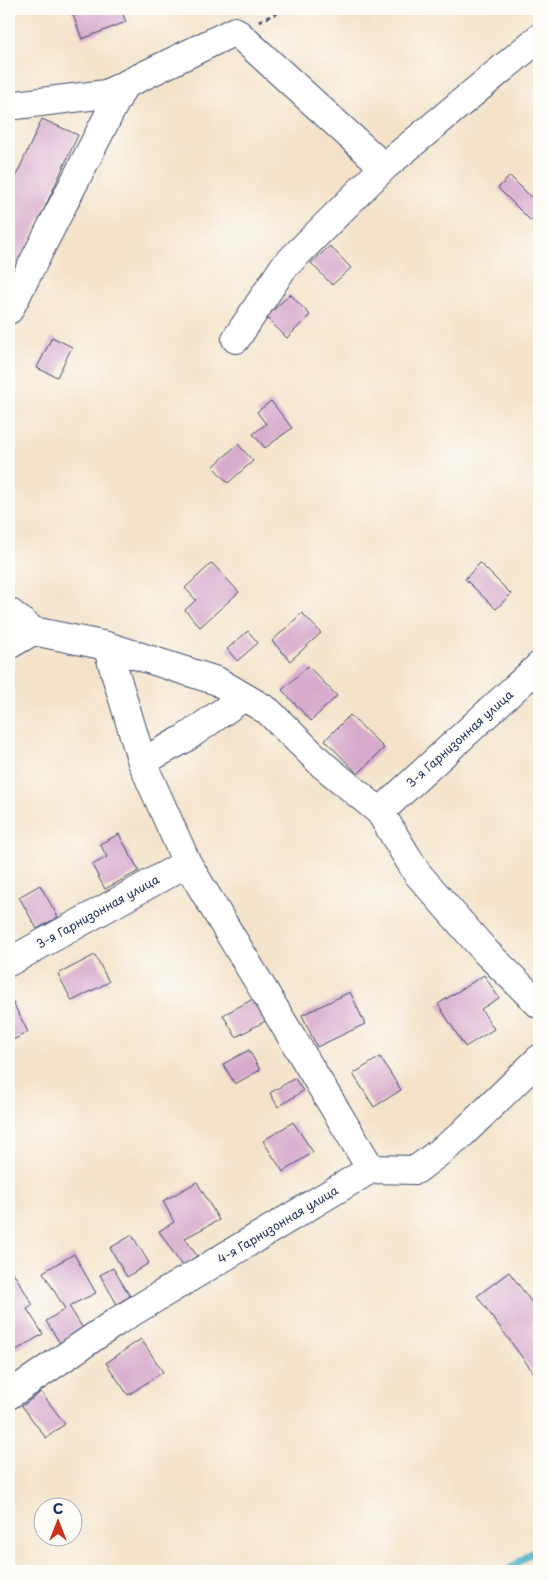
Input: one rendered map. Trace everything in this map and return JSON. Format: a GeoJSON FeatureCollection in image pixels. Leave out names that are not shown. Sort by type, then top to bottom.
{"type":"FeatureCollection","features":[{"type":"Feature","properties":{"kind":"street"},"geometry":{"type":"LineString","coordinates":[[9,104],[16,105],[106,94],[235,31],[384,167]]}},
{"type":"Feature","properties":{"kind":"street"},"geometry":{"type":"LineString","coordinates":[[236,339],[283,268],[384,167],[539,38]]}},
{"type":"Feature","properties":{"kind":"street"},"geometry":{"type":"LineString","coordinates":[[9,310],[124,85]]}},
{"type":"Feature","properties":{"kind":"street"},"geometry":{"type":"LineString","coordinates":[[9,612],[33,631],[107,646],[217,681],[268,711],[323,766],[380,812],[417,873],[486,952],[539,1004]]}},
{"type":"Feature","properties":{"kind":"street"},"geometry":{"type":"LineString","coordinates":[[9,645],[33,631]]}},
{"type":"Feature","properties":{"kind":"street"},"geometry":{"type":"LineString","coordinates":[[107,646],[142,762],[187,863],[371,1169],[416,1170],[458,1138],[539,1060]]}},
{"type":"Feature","properties":{"kind":"street","name":"3-я Гарнизонная улица"},"geometry":{"type":"LineString","coordinates":[[380,812],[539,666]]}},
{"type":"Feature","properties":{"kind":"street"},"geometry":{"type":"LineString","coordinates":[[142,762],[184,738],[244,697]]}},
{"type":"Feature","properties":{"kind":"street","name":"3-я Гарнизонная улица"},"geometry":{"type":"LineString","coordinates":[[9,962],[187,863]]}},
{"type":"Feature","properties":{"kind":"street","name":"4-я Гарнизонная улица"},"geometry":{"type":"LineString","coordinates":[[9,1396],[119,1320],[371,1169]]}},
{"type":"Feature","properties":{"kind":"building"},"geometry":{"type":"Polygon","coordinates":[[[71,9],[121,9],[126,22],[82,39],[71,9]]]}},
{"type":"Feature","properties":{"kind":"building"},"geometry":{"type":"Polygon","coordinates":[[[42,119],[78,135],[9,286],[9,191],[42,119]]]}},
{"type":"Feature","properties":{"kind":"building"},"geometry":{"type":"Polygon","coordinates":[[[510,176],[539,205],[539,212],[531,221],[498,188],[510,176]]]}},
{"type":"Feature","properties":{"kind":"building"},"geometry":{"type":"Polygon","coordinates":[[[330,246],[351,268],[332,285],[311,263],[330,246]]]}},
{"type":"Feature","properties":{"kind":"building"},"geometry":{"type":"Polygon","coordinates":[[[290,294],[310,315],[287,338],[266,317],[290,294]]]}},
{"type":"Feature","properties":{"kind":"building"},"geometry":{"type":"Polygon","coordinates":[[[52,337],[72,347],[57,377],[37,368],[52,337]]]}},
{"type":"Feature","properties":{"kind":"building"},"geometry":{"type":"Polygon","coordinates":[[[271,401],[292,428],[265,448],[253,434],[266,424],[257,412],[271,401]]]}},
{"type":"Feature","properties":{"kind":"building"},"geometry":{"type":"Polygon","coordinates":[[[238,444],[253,461],[228,483],[213,467],[238,444]]]}},
{"type":"Feature","properties":{"kind":"building"},"geometry":{"type":"Polygon","coordinates":[[[212,563],[239,592],[200,627],[185,610],[196,600],[185,588],[212,563]]]}},
{"type":"Feature","properties":{"kind":"building"},"geometry":{"type":"Polygon","coordinates":[[[480,563],[511,594],[496,609],[465,579],[480,563]]]}},
{"type":"Feature","properties":{"kind":"building"},"geometry":{"type":"Polygon","coordinates":[[[302,613],[321,633],[290,661],[272,641],[302,613]]]}},
{"type":"Feature","properties":{"kind":"building"},"geometry":{"type":"Polygon","coordinates":[[[248,631],[258,643],[237,661],[227,649],[248,631]]]}},
{"type":"Feature","properties":{"kind":"building"},"geometry":{"type":"Polygon","coordinates":[[[308,666],[337,696],[311,721],[282,690],[308,666]]]}},
{"type":"Feature","properties":{"kind":"building"},"geometry":{"type":"Polygon","coordinates":[[[350,715],[384,748],[358,774],[325,740],[350,715]]]}},
{"type":"Feature","properties":{"kind":"building"},"geometry":{"type":"Polygon","coordinates":[[[119,834],[139,871],[105,889],[92,865],[107,857],[100,844],[119,834]]]}},
{"type":"Feature","properties":{"kind":"building"},"geometry":{"type":"Polygon","coordinates":[[[40,885],[58,917],[37,929],[19,897],[40,885]]]}},
{"type":"Feature","properties":{"kind":"building"},"geometry":{"type":"Polygon","coordinates":[[[95,955],[109,982],[72,1001],[58,974],[95,955]]]}},
{"type":"Feature","properties":{"kind":"building"},"geometry":{"type":"Polygon","coordinates":[[[484,975],[499,998],[481,1009],[494,1029],[465,1047],[438,1004],[484,975]]]}},
{"type":"Feature","properties":{"kind":"building"},"geometry":{"type":"Polygon","coordinates":[[[350,992],[365,1024],[317,1047],[302,1015],[350,992]]]}},
{"type":"Feature","properties":{"kind":"building"},"geometry":{"type":"Polygon","coordinates":[[[255,998],[267,1020],[236,1037],[223,1015],[255,998]]]}},
{"type":"Feature","properties":{"kind":"building"},"geometry":{"type":"Polygon","coordinates":[[[11,999],[28,1032],[9,1042],[9,1000],[11,999]]]}},
{"type":"Feature","properties":{"kind":"building"},"geometry":{"type":"Polygon","coordinates":[[[249,1050],[260,1070],[235,1084],[223,1064],[249,1050]]]}},
{"type":"Feature","properties":{"kind":"building"},"geometry":{"type":"Polygon","coordinates":[[[380,1057],[401,1090],[374,1107],[353,1074],[380,1057]]]}},
{"type":"Feature","properties":{"kind":"building"},"geometry":{"type":"Polygon","coordinates":[[[295,1078],[303,1091],[278,1107],[270,1093],[295,1078]]]}},
{"type":"Feature","properties":{"kind":"building"},"geometry":{"type":"Polygon","coordinates":[[[293,1122],[313,1152],[283,1172],[263,1141],[293,1122]]]}},
{"type":"Feature","properties":{"kind":"building"},"geometry":{"type":"Polygon","coordinates":[[[197,1182],[219,1220],[185,1238],[197,1256],[182,1266],[159,1231],[174,1222],[163,1201],[197,1182]]]}},
{"type":"Feature","properties":{"kind":"building"},"geometry":{"type":"Polygon","coordinates":[[[132,1235],[149,1263],[127,1277],[110,1248],[132,1235]]]}},
{"type":"Feature","properties":{"kind":"building"},"geometry":{"type":"Polygon","coordinates":[[[74,1254],[96,1293],[69,1306],[84,1330],[61,1345],[46,1321],[65,1309],[43,1272],[74,1254]]]}},
{"type":"Feature","properties":{"kind":"building"},"geometry":{"type":"Polygon","coordinates":[[[113,1268],[130,1296],[117,1304],[100,1275],[113,1268]]]}},
{"type":"Feature","properties":{"kind":"building"},"geometry":{"type":"Polygon","coordinates":[[[11,1269],[33,1305],[27,1309],[43,1334],[10,1354],[9,1271],[11,1269]]]}},
{"type":"Feature","properties":{"kind":"building"},"geometry":{"type":"Polygon","coordinates":[[[509,1272],[539,1312],[539,1367],[533,1372],[477,1296],[509,1272]]]}},
{"type":"Feature","properties":{"kind":"building"},"geometry":{"type":"Polygon","coordinates":[[[141,1339],[163,1372],[128,1395],[106,1363],[141,1339]]]}},
{"type":"Feature","properties":{"kind":"building"},"geometry":{"type":"Polygon","coordinates":[[[41,1392],[65,1424],[46,1438],[22,1406],[41,1392]]]}},
{"type":"Feature","properties":{"kind":"waterway"},"geometry":{"type":"LineString","coordinates":[[507,1571],[539,1547]]}}]}
